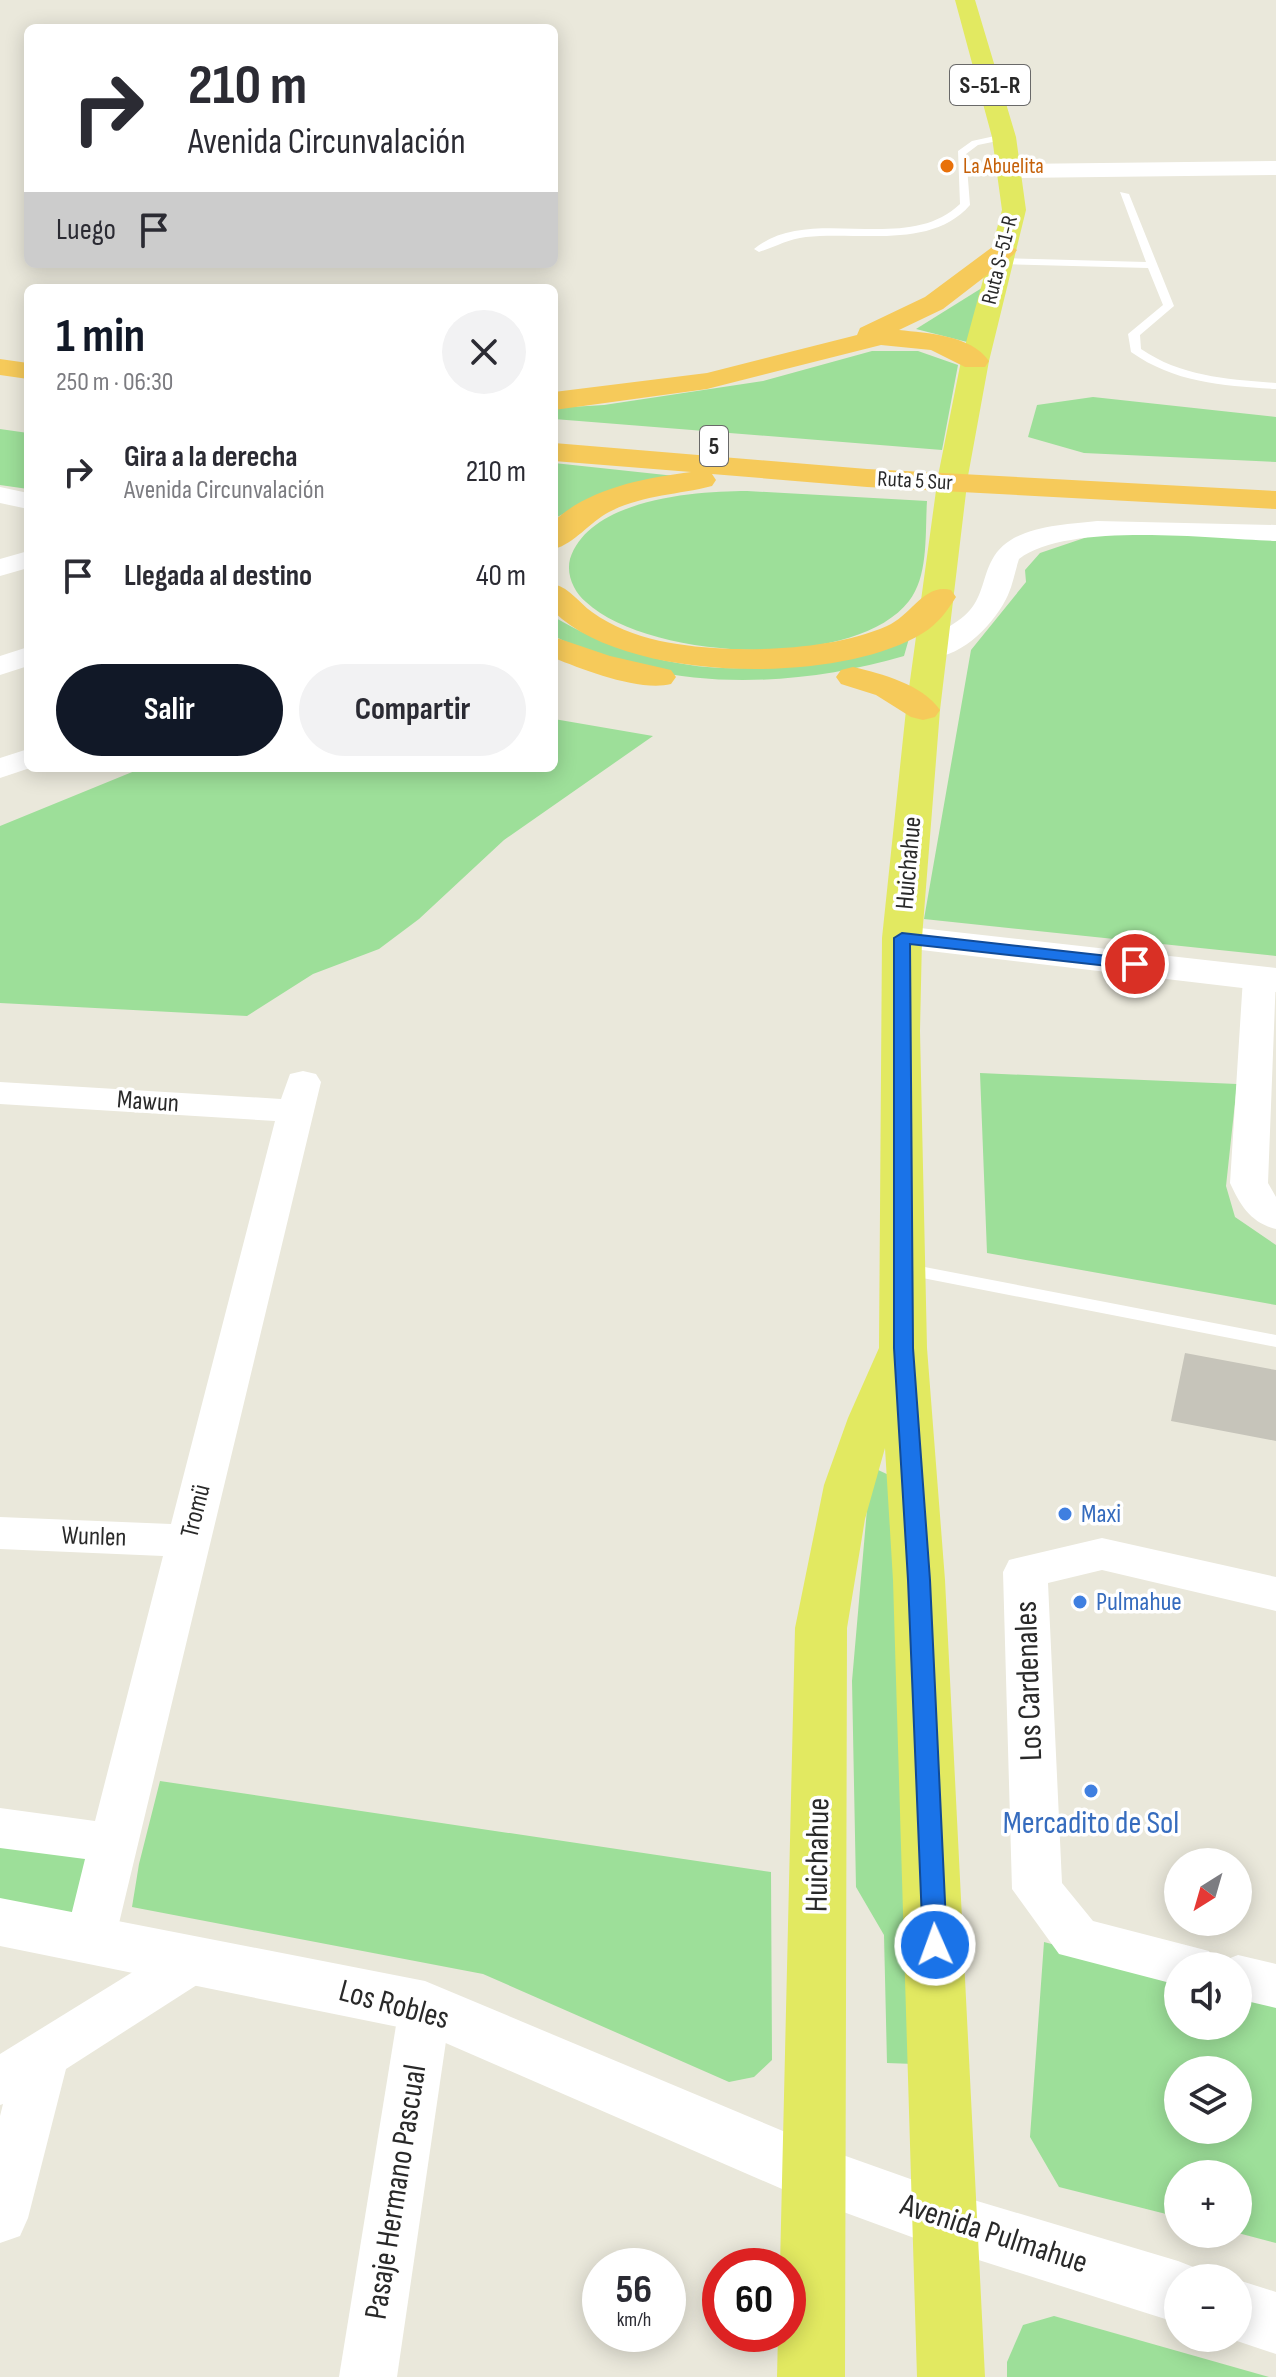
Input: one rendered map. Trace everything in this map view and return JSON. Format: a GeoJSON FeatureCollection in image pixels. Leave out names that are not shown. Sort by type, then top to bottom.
{"type":"FeatureCollection","features":[{"type":"Feature","properties":{"kind":"highway"},"geometry":{"type":"LineString","coordinates":[[849,343],[934,303],[1002,256]]}},
{"type":"Feature","properties":{"kind":"highway"},"geometry":{"type":"LineString","coordinates":[[558,400],[707,381],[849,343],[909,337],[947,346],[975,361]]}},
{"type":"Feature","properties":{"kind":"highway"},"geometry":{"type":"LineString","coordinates":[[0,367],[20,386]]}},
{"type":"Feature","properties":{"kind":"highway","name":"Ruta 5 Sur"},"geometry":{"type":"LineString","coordinates":[[558,431],[870,468]]}},
{"type":"Feature","properties":{"kind":"highway","name":"Ruta 5 Sur"},"geometry":{"type":"LineString","coordinates":[[558,452],[1053,479],[1276,500]]}},
{"type":"Feature","properties":{"kind":"highway"},"geometry":{"type":"LineString","coordinates":[[558,536],[572,521],[598,506],[674,483],[870,468]]}},
{"type":"Feature","properties":{"kind":"highway","name":"Ruta 5 Sur"},"geometry":{"type":"LineString","coordinates":[[1053,479],[1276,479]]}},
{"type":"Feature","properties":{"kind":"highway"},"geometry":{"type":"LineString","coordinates":[[558,598],[585,622],[631,642],[689,655],[753,660],[816,654],[887,638],[917,623],[940,597]]}},
{"type":"Feature","properties":{"kind":"highway"},"geometry":{"type":"LineString","coordinates":[[558,648],[622,669],[695,682],[765,684],[853,677],[931,650]]}},
{"type":"Feature","properties":{"kind":"highway"},"geometry":{"type":"LineString","coordinates":[[853,677],[888,688],[923,710]]}},
{"type":"Feature","properties":{"kind":"main road","name":"Ruta S-51-R"},"geometry":{"type":"LineString","coordinates":[[953,476],[975,361],[1014,210],[1004,137],[965,0]]}},
{"type":"Feature","properties":{"kind":"main road","name":"Huichahue"},"geometry":{"type":"LineString","coordinates":[[951,2377],[919,1580],[903,1348],[902,938],[923,710],[940,597],[953,476]]}},
{"type":"Feature","properties":{"kind":"main road","name":"Huichahue"},"geometry":{"type":"LineString","coordinates":[[811,2377],[811,2172],[821,1628],[831,1553],[847,1483],[882,1390],[903,1348]]}},
{"type":"Feature","properties":{"kind":"street"},"geometry":{"type":"LineString","coordinates":[[1010,171],[1276,168]]}},
{"type":"Feature","properties":{"kind":"street"},"geometry":{"type":"LineString","coordinates":[[0,495],[24,500]]}},
{"type":"Feature","properties":{"kind":"street"},"geometry":{"type":"LineString","coordinates":[[931,650],[959,636],[982,614],[998,584],[1005,560],[1012,551],[1036,537],[1089,529],[1276,533]]}},
{"type":"Feature","properties":{"kind":"street"},"geometry":{"type":"LineString","coordinates":[[0,568],[24,560]]}},
{"type":"Feature","properties":{"kind":"street"},"geometry":{"type":"LineString","coordinates":[[0,666],[24,657]]}},
{"type":"Feature","properties":{"kind":"street"},"geometry":{"type":"LineString","coordinates":[[0,769],[24,760]]}},
{"type":"Feature","properties":{"kind":"street"},"geometry":{"type":"LineString","coordinates":[[902,938],[1268,979],[1249,1183],[1258,1202],[1276,1217]]}},
{"type":"Feature","properties":{"kind":"street","name":"Mawun"},"geometry":{"type":"LineString","coordinates":[[0,1093],[299,1097]]}},
{"type":"Feature","properties":{"kind":"street","name":"Tromü"},"geometry":{"type":"LineString","coordinates":[[90,1940],[299,1097]]}},
{"type":"Feature","properties":{"kind":"street","name":"Wunlen"},"geometry":{"type":"LineString","coordinates":[[0,1533],[188,1541]]}},
{"type":"Feature","properties":{"kind":"street","name":"Los Cardenales"},"geometry":{"type":"LineString","coordinates":[[1164,1960],[1077,1939],[1037,1889],[1025,1572],[1102,1554],[1276,1594]]}},
{"type":"Feature","properties":{"kind":"street"},"geometry":{"type":"LineString","coordinates":[[0,1828],[113,1843]]}},
{"type":"Feature","properties":{"kind":"street","name":"Los Robles"},"geometry":{"type":"LineString","coordinates":[[0,1922],[425,2007],[811,2172]]}},
{"type":"Feature","properties":{"kind":"street"},"geometry":{"type":"LineString","coordinates":[[0,2218],[22,2068],[196,1959]]}},
{"type":"Feature","properties":{"kind":"street"},"geometry":{"type":"LineString","coordinates":[[1252,1980],[1276,1986]]}},
{"type":"Feature","properties":{"kind":"street","name":"Pasaje Hermano Pascual"},"geometry":{"type":"LineString","coordinates":[[368,2377],[425,2007]]}},
{"type":"Feature","properties":{"kind":"street","name":"Avenida Pulmahue"},"geometry":{"type":"LineString","coordinates":[[811,2172],[947,2221],[1164,2288]]}},
{"type":"Feature","properties":{"kind":"street"},"geometry":{"type":"LineString","coordinates":[[1252,2315],[1276,2323]]}},
{"type":"Feature","properties":{"kind":"lane"},"geometry":{"type":"LineString","coordinates":[[759,249],[784,237],[906,230],[952,219],[965,205],[961,153],[975,143],[1004,137]]}},
{"type":"Feature","properties":{"kind":"lane"},"geometry":{"type":"LineString","coordinates":[[1124,194],[1169,306],[1134,334],[1135,350],[1151,363],[1178,374],[1207,381],[1276,386]]}},
{"type":"Feature","properties":{"kind":"lane"},"geometry":{"type":"LineString","coordinates":[[1002,256],[1154,265]]}},
{"type":"Feature","properties":{"kind":"lane"},"geometry":{"type":"LineString","coordinates":[[904,1269],[1276,1341]]}},
{"type":"Feature","properties":{"kind":"green space"},"geometry":{"type":"Polygon","coordinates":[[[985,286],[967,342],[916,329],[985,286]]]}},
{"type":"Feature","properties":{"kind":"green space"},"geometry":{"type":"Polygon","coordinates":[[[872,351],[918,351],[958,365],[942,450],[558,419],[558,408],[604,405],[763,381],[872,351]]]}},
{"type":"Feature","properties":{"kind":"green space"},"geometry":{"type":"Polygon","coordinates":[[[1093,397],[1276,417],[1276,462],[1084,453],[1028,437],[1037,405],[1093,397]]]}},
{"type":"Feature","properties":{"kind":"green space"},"geometry":{"type":"Polygon","coordinates":[[[0,429],[24,432],[24,488],[0,485],[0,429]]]}},
{"type":"Feature","properties":{"kind":"green space"},"geometry":{"type":"Polygon","coordinates":[[[558,463],[675,476],[599,494],[558,517],[558,463]]]}},
{"type":"Feature","properties":{"kind":"green space"},"geometry":{"type":"Polygon","coordinates":[[[747,491],[927,501],[923,566],[909,601],[882,624],[844,639],[799,648],[750,650],[701,646],[655,636],[615,622],[586,602],[575,588],[570,577],[570,559],[581,539],[598,523],[646,502],[700,493],[747,491]]]}},
{"type":"Feature","properties":{"kind":"green space"},"geometry":{"type":"Polygon","coordinates":[[[1108,530],[1276,533],[1276,956],[924,919],[971,650],[1026,582],[1025,570],[1040,553],[1108,530]]]}},
{"type":"Feature","properties":{"kind":"green space"},"geometry":{"type":"Polygon","coordinates":[[[558,619],[601,641],[627,650],[653,658],[707,667],[760,667],[910,635],[904,656],[817,675],[772,679],[727,680],[682,676],[638,668],[595,655],[558,638],[558,619]]]}},
{"type":"Feature","properties":{"kind":"green space"},"geometry":{"type":"Polygon","coordinates":[[[558,720],[653,736],[504,840],[419,919],[379,949],[313,974],[247,1016],[0,1003],[0,826],[132,772],[558,772],[558,720]]]}},
{"type":"Feature","properties":{"kind":"green space"},"geometry":{"type":"Polygon","coordinates":[[[980,1073],[1237,1084],[1226,1186],[1235,1217],[1276,1245],[1276,1305],[987,1253],[980,1073]]]}},
{"type":"Feature","properties":{"kind":"green space"},"geometry":{"type":"Polygon","coordinates":[[[876,1469],[891,1476],[914,2064],[887,2063],[884,1935],[856,1887],[852,1681],[870,1475],[876,1469]]]}},
{"type":"Feature","properties":{"kind":"green space"},"geometry":{"type":"Polygon","coordinates":[[[160,1781],[771,1872],[772,2060],[754,2077],[729,2082],[483,1974],[132,1907],[139,1864],[160,1781]]]}},
{"type":"Feature","properties":{"kind":"green space"},"geometry":{"type":"Polygon","coordinates":[[[0,1842],[94,1854],[78,1923],[0,1907],[0,1842]]]}},
{"type":"Feature","properties":{"kind":"green space"},"geometry":{"type":"Polygon","coordinates":[[[1044,1942],[1164,1973],[1164,2040],[1252,2040],[1252,1996],[1276,2002],[1276,2243],[1252,2237],[1252,2160],[1164,2160],[1164,2213],[1059,2187],[1030,2137],[1044,1942]]]}},
{"type":"Feature","properties":{"kind":"green space"},"geometry":{"type":"Polygon","coordinates":[[[1054,2316],[1164,2347],[1164,2352],[1181,2352],[1269,2377],[1007,2377],[1007,2362],[1023,2325],[1054,2316]]]}},
{"type":"Feature","properties":{"kind":"building"},"geometry":{"type":"Polygon","coordinates":[[[1185,1353],[1276,1370],[1276,1441],[1171,1421],[1185,1353]]]}},
{"type":"Feature","properties":{"kind":"place","name":"La Abuelita"},"geometry":{"type":"Point","coordinates":[947,166]}},
{"type":"Feature","properties":{"kind":"place","name":"Maxi"},"geometry":{"type":"Point","coordinates":[1065,1514]}},
{"type":"Feature","properties":{"kind":"place","name":"Pulmahue"},"geometry":{"type":"Point","coordinates":[1080,1602]}},
{"type":"Feature","properties":{"kind":"place","name":"Mercadito de Sol"},"geometry":{"type":"Point","coordinates":[1091,1791]}},
{"type":"Feature","properties":{"kind":"route"},"geometry":{"type":"LineString","coordinates":[[935,1945],[919,1580],[903,1348],[902,938],[1135,964]]}}]}
